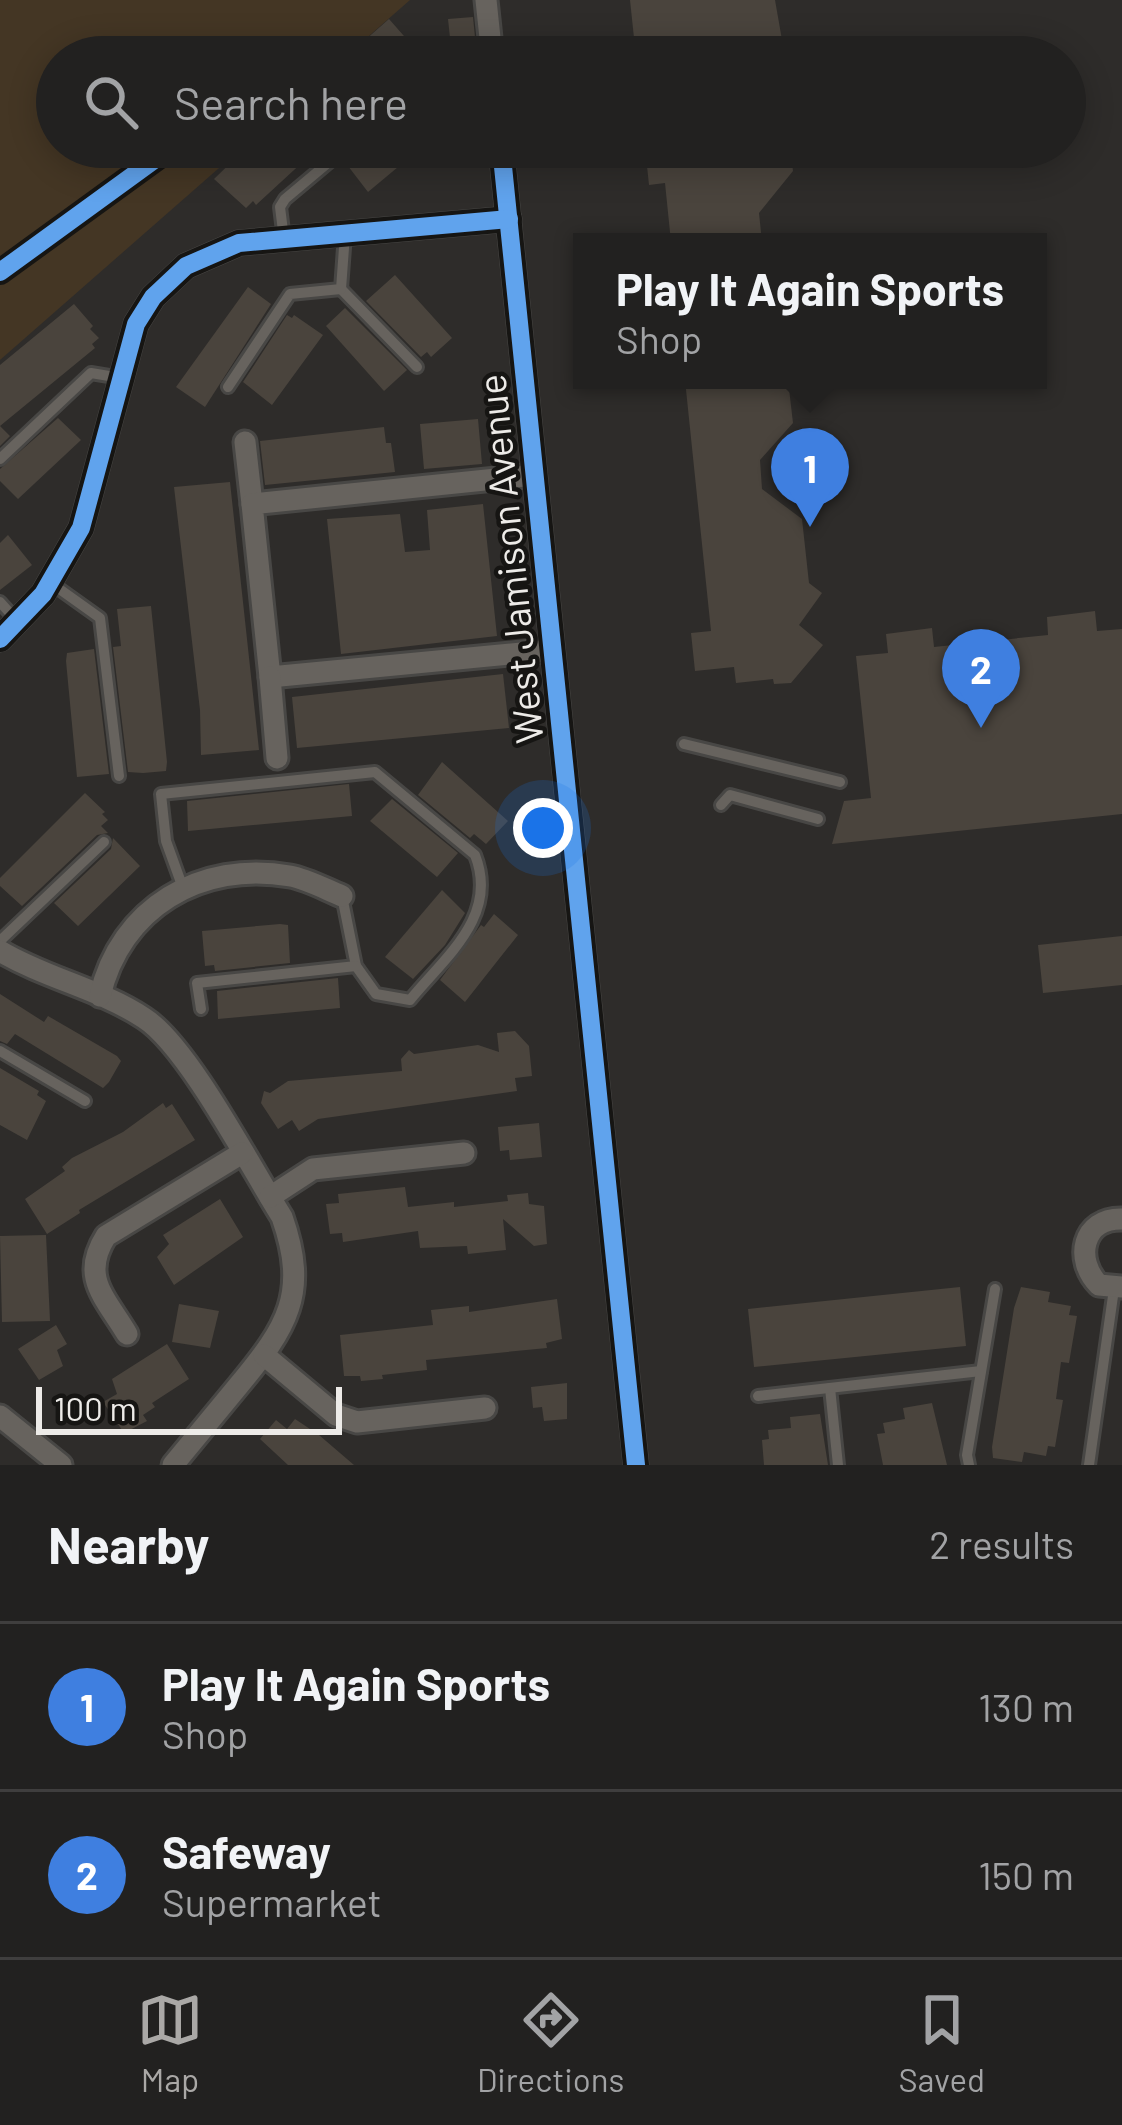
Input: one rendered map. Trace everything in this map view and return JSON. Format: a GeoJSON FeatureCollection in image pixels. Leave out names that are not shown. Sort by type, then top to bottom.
{"type":"FeatureCollection","features":[{"type":"Feature","properties":{"kind":"street"},"geometry":{"type":"LineString","coordinates":[[486,0],[490,36]]}},
{"type":"Feature","properties":{"kind":"street","name":"West Jamison Avenue"},"geometry":{"type":"LineString","coordinates":[[503,168],[636,1465]]}},
{"type":"Feature","properties":{"kind":"street"},"geometry":{"type":"LineString","coordinates":[[0,639],[51,583],[81,528],[136,324],[170,278],[220,249],[509,219]]}},
{"type":"Feature","properties":{"kind":"street"},"geometry":{"type":"LineString","coordinates":[[245,442],[277,758]]}},
{"type":"Feature","properties":{"kind":"street"},"geometry":{"type":"LineString","coordinates":[[252,504],[534,475]]}},
{"type":"Feature","properties":{"kind":"street"},"geometry":{"type":"LineString","coordinates":[[270,677],[551,650]]}},
{"type":"Feature","properties":{"kind":"street"},"geometry":{"type":"LineString","coordinates":[[100,996],[114,953],[128,932],[147,911],[183,888],[225,876],[274,874],[296,876],[341,896]]}},
{"type":"Feature","properties":{"kind":"street"},"geometry":{"type":"LineString","coordinates":[[0,951],[132,1010],[167,1037],[283,1217],[295,1270],[285,1324],[173,1465]]}},
{"type":"Feature","properties":{"kind":"street"},"geometry":{"type":"LineString","coordinates":[[127,1334],[92,1275],[96,1253],[106,1236],[242,1153]]}},
{"type":"Feature","properties":{"kind":"street"},"geometry":{"type":"LineString","coordinates":[[270,1197],[314,1169],[464,1153]]}},
{"type":"Feature","properties":{"kind":"street"},"geometry":{"type":"LineString","coordinates":[[1118,1288],[1099,1285],[1086,1272],[1084,1246],[1096,1227],[1113,1218],[1122,1220]]}},
{"type":"Feature","properties":{"kind":"street"},"geometry":{"type":"LineString","coordinates":[[264,1355],[337,1415],[357,1422],[485,1408]]}},
{"type":"Feature","properties":{"kind":"street"},"geometry":{"type":"LineString","coordinates":[[0,1416],[61,1465]]}},
{"type":"Feature","properties":{"kind":"lane"},"geometry":{"type":"LineString","coordinates":[[284,239],[280,207],[322,168]]}},
{"type":"Feature","properties":{"kind":"lane"},"geometry":{"type":"LineString","coordinates":[[345,234],[341,289],[417,367]]}},
{"type":"Feature","properties":{"kind":"lane"},"geometry":{"type":"LineString","coordinates":[[228,387],[290,295],[341,289]]}},
{"type":"Feature","properties":{"kind":"lane"},"geometry":{"type":"LineString","coordinates":[[0,459],[92,373],[121,378]]}},
{"type":"Feature","properties":{"kind":"lane"},"geometry":{"type":"LineString","coordinates":[[51,583],[100,618],[119,776]]}},
{"type":"Feature","properties":{"kind":"lane"},"geometry":{"type":"LineString","coordinates":[[0,602],[18,622]]}},
{"type":"Feature","properties":{"kind":"lane"},"geometry":{"type":"LineString","coordinates":[[684,744],[840,782]]}},
{"type":"Feature","properties":{"kind":"lane"},"geometry":{"type":"LineString","coordinates":[[183,888],[166,841],[161,794],[375,772],[475,855],[482,874],[482,901],[472,923],[410,1000],[376,994],[356,966],[341,896]]}},
{"type":"Feature","properties":{"kind":"lane"},"geometry":{"type":"LineString","coordinates":[[721,805],[730,795],[818,819]]}},
{"type":"Feature","properties":{"kind":"lane"},"geometry":{"type":"LineString","coordinates":[[0,941],[104,842]]}},
{"type":"Feature","properties":{"kind":"lane"},"geometry":{"type":"LineString","coordinates":[[201,1009],[197,983],[356,966]]}},
{"type":"Feature","properties":{"kind":"lane"},"geometry":{"type":"LineString","coordinates":[[0,1051],[86,1101]]}},
{"type":"Feature","properties":{"kind":"lane"},"geometry":{"type":"LineString","coordinates":[[1089,1465],[1118,1288]]}},
{"type":"Feature","properties":{"kind":"lane"},"geometry":{"type":"LineString","coordinates":[[969,1465],[995,1289]]}},
{"type":"Feature","properties":{"kind":"lane"},"geometry":{"type":"LineString","coordinates":[[758,1396],[981,1371]]}},
{"type":"Feature","properties":{"kind":"lane"},"geometry":{"type":"LineString","coordinates":[[830,1388],[838,1465]]}},
{"type":"Feature","properties":{"kind":"shaded area"},"geometry":{"type":"Polygon","coordinates":[[[0,0],[410,0],[369,36],[36,36],[36,168],[219,168],[0,360],[0,0]]]}},
{"type":"Feature","properties":{"kind":"building"},"geometry":{"type":"Polygon","coordinates":[[[630,0],[775,0],[781,36],[634,36],[630,0]]]}},
{"type":"Feature","properties":{"kind":"building"},"geometry":{"type":"Polygon","coordinates":[[[473,17],[475,36],[450,36],[448,19],[473,17]]]}},
{"type":"Feature","properties":{"kind":"building"},"geometry":{"type":"Polygon","coordinates":[[[389,19],[404,36],[370,36],[389,19]]]}},
{"type":"Feature","properties":{"kind":"building"},"geometry":{"type":"Polygon","coordinates":[[[225,168],[296,168],[256,205],[253,201],[246,208],[214,179],[225,168]]]}},
{"type":"Feature","properties":{"kind":"building"},"geometry":{"type":"Polygon","coordinates":[[[350,168],[397,168],[368,192],[350,168]]]}},
{"type":"Feature","properties":{"kind":"building"},"geometry":{"type":"Polygon","coordinates":[[[647,168],[793,171],[759,213],[761,233],[670,233],[665,183],[649,185],[647,168]]]}},
{"type":"Feature","properties":{"kind":"building"},"geometry":{"type":"Polygon","coordinates":[[[395,275],[452,338],[431,357],[427,352],[421,357],[366,301],[395,275]]]}},
{"type":"Feature","properties":{"kind":"building"},"geometry":{"type":"Polygon","coordinates":[[[248,287],[271,304],[205,407],[176,387],[248,287]]]}},
{"type":"Feature","properties":{"kind":"building"},"geometry":{"type":"Polygon","coordinates":[[[74,304],[99,338],[92,344],[95,348],[0,426],[0,365],[74,304]]]}},
{"type":"Feature","properties":{"kind":"building"},"geometry":{"type":"Polygon","coordinates":[[[345,308],[407,370],[384,391],[326,326],[345,308]]]}},
{"type":"Feature","properties":{"kind":"building"},"geometry":{"type":"Polygon","coordinates":[[[287,315],[323,335],[272,405],[243,382],[287,315]]]}},
{"type":"Feature","properties":{"kind":"building"},"geometry":{"type":"Polygon","coordinates":[[[686,389],[789,389],[793,423],[760,460],[762,489],[802,519],[809,583],[822,593],[799,625],[823,645],[791,683],[774,684],[773,679],[736,683],[734,667],[695,671],[691,633],[711,631],[686,389]]]}},
{"type":"Feature","properties":{"kind":"building"},"geometry":{"type":"Polygon","coordinates":[[[58,418],[81,440],[18,499],[0,481],[0,469],[58,418]]]}},
{"type":"Feature","properties":{"kind":"building"},"geometry":{"type":"Polygon","coordinates":[[[478,419],[482,464],[424,469],[420,424],[478,419]]]}},
{"type":"Feature","properties":{"kind":"building"},"geometry":{"type":"Polygon","coordinates":[[[0,426],[10,436],[0,446],[0,426]]]}},
{"type":"Feature","properties":{"kind":"building"},"geometry":{"type":"Polygon","coordinates":[[[384,427],[395,472],[265,485],[260,441],[384,427]]]}},
{"type":"Feature","properties":{"kind":"building"},"geometry":{"type":"Polygon","coordinates":[[[230,482],[259,750],[201,755],[174,487],[230,482]]]}},
{"type":"Feature","properties":{"kind":"building"},"geometry":{"type":"Polygon","coordinates":[[[483,504],[497,636],[341,654],[327,519],[400,514],[405,552],[430,550],[427,510],[483,504]]]}},
{"type":"Feature","properties":{"kind":"building"},"geometry":{"type":"Polygon","coordinates":[[[8,535],[32,565],[0,590],[0,543],[8,535]]]}},
{"type":"Feature","properties":{"kind":"building"},"geometry":{"type":"Polygon","coordinates":[[[151,606],[166,771],[128,772],[113,647],[121,646],[117,609],[151,606]]]}},
{"type":"Feature","properties":{"kind":"building"},"geometry":{"type":"Polygon","coordinates":[[[1095,611],[1097,631],[1122,629],[1122,814],[832,844],[844,801],[871,798],[856,656],[888,653],[886,634],[932,628],[934,647],[1048,635],[1047,617],[1095,611]]]}},
{"type":"Feature","properties":{"kind":"building"},"geometry":{"type":"Polygon","coordinates":[[[94,649],[109,774],[77,777],[67,653],[94,649]]]}},
{"type":"Feature","properties":{"kind":"building"},"geometry":{"type":"Polygon","coordinates":[[[503,674],[509,728],[297,748],[292,697],[503,674]]]}},
{"type":"Feature","properties":{"kind":"building"},"geometry":{"type":"Polygon","coordinates":[[[442,762],[508,821],[486,844],[474,834],[470,838],[418,795],[442,762]]]}},
{"type":"Feature","properties":{"kind":"building"},"geometry":{"type":"Polygon","coordinates":[[[349,784],[352,816],[188,831],[187,801],[349,784]]]}},
{"type":"Feature","properties":{"kind":"building"},"geometry":{"type":"Polygon","coordinates":[[[85,793],[105,812],[108,820],[101,826],[108,833],[97,835],[22,906],[0,886],[0,878],[85,793]]]}},
{"type":"Feature","properties":{"kind":"building"},"geometry":{"type":"Polygon","coordinates":[[[392,799],[458,853],[437,877],[370,821],[392,799]]]}},
{"type":"Feature","properties":{"kind":"building"},"geometry":{"type":"Polygon","coordinates":[[[113,838],[140,866],[78,926],[54,903],[111,849],[113,838]]]}},
{"type":"Feature","properties":{"kind":"building"},"geometry":{"type":"Polygon","coordinates":[[[442,890],[465,913],[445,945],[413,979],[385,957],[442,890]]]}},
{"type":"Feature","properties":{"kind":"building"},"geometry":{"type":"Polygon","coordinates":[[[494,914],[518,935],[465,1002],[440,980],[494,914]]]}},
{"type":"Feature","properties":{"kind":"building"},"geometry":{"type":"Polygon","coordinates":[[[288,925],[290,963],[215,971],[214,965],[205,966],[202,931],[288,925]]]}},
{"type":"Feature","properties":{"kind":"building"},"geometry":{"type":"Polygon","coordinates":[[[1122,936],[1122,985],[1043,993],[1038,945],[1122,936]]]}},
{"type":"Feature","properties":{"kind":"building"},"geometry":{"type":"Polygon","coordinates":[[[338,978],[340,1008],[218,1019],[217,991],[338,978]]]}},
{"type":"Feature","properties":{"kind":"building"},"geometry":{"type":"Polygon","coordinates":[[[0,994],[44,1022],[48,1016],[117,1056],[121,1061],[109,1082],[103,1088],[15,1034],[7,1044],[0,1041],[0,994]]]}},
{"type":"Feature","properties":{"kind":"building"},"geometry":{"type":"Polygon","coordinates":[[[515,1031],[529,1046],[532,1076],[515,1078],[517,1091],[318,1119],[299,1131],[292,1120],[278,1129],[261,1103],[264,1091],[270,1093],[288,1081],[402,1071],[401,1059],[409,1050],[414,1054],[478,1045],[499,1052],[497,1033],[515,1031]]]}},
{"type":"Feature","properties":{"kind":"building"},"geometry":{"type":"Polygon","coordinates":[[[0,1068],[39,1091],[37,1095],[46,1101],[27,1140],[0,1125],[0,1068]]]}},
{"type":"Feature","properties":{"kind":"building"},"geometry":{"type":"Polygon","coordinates":[[[163,1103],[166,1108],[172,1104],[195,1140],[47,1234],[25,1199],[65,1171],[62,1167],[72,1158],[123,1132],[163,1103]]]}},
{"type":"Feature","properties":{"kind":"building"},"geometry":{"type":"Polygon","coordinates":[[[539,1123],[542,1157],[510,1160],[509,1150],[500,1151],[498,1127],[539,1123]]]}},
{"type":"Feature","properties":{"kind":"building"},"geometry":{"type":"Polygon","coordinates":[[[405,1187],[408,1207],[508,1201],[507,1195],[528,1193],[529,1204],[544,1206],[547,1244],[534,1246],[503,1219],[506,1250],[468,1254],[467,1246],[420,1248],[418,1231],[343,1242],[342,1233],[330,1234],[326,1204],[339,1203],[338,1194],[405,1187]]]}},
{"type":"Feature","properties":{"kind":"building"},"geometry":{"type":"Polygon","coordinates":[[[220,1199],[243,1237],[174,1285],[157,1257],[169,1244],[163,1235],[220,1199]]]}},
{"type":"Feature","properties":{"kind":"building"},"geometry":{"type":"Polygon","coordinates":[[[46,1235],[50,1321],[2,1322],[0,1236],[46,1235]]]}},
{"type":"Feature","properties":{"kind":"building"},"geometry":{"type":"Polygon","coordinates":[[[960,1287],[966,1346],[754,1367],[748,1309],[960,1287]]]}},
{"type":"Feature","properties":{"kind":"building"},"geometry":{"type":"Polygon","coordinates":[[[1021,1287],[1050,1292],[1048,1302],[1071,1306],[1069,1315],[1077,1316],[1069,1363],[1061,1362],[1056,1399],[1063,1400],[1055,1447],[1048,1446],[1046,1456],[1024,1452],[1022,1462],[993,1458],[992,1447],[1021,1287]]]}},
{"type":"Feature","properties":{"kind":"building"},"geometry":{"type":"Polygon","coordinates":[[[557,1299],[562,1339],[546,1343],[547,1348],[426,1360],[427,1370],[382,1375],[383,1379],[361,1381],[360,1376],[344,1376],[340,1335],[433,1325],[431,1310],[469,1306],[469,1312],[557,1299]]]}},
{"type":"Feature","properties":{"kind":"building"},"geometry":{"type":"Polygon","coordinates":[[[179,1304],[219,1311],[210,1348],[172,1342],[179,1304]]]}},
{"type":"Feature","properties":{"kind":"building"},"geometry":{"type":"Polygon","coordinates":[[[56,1325],[67,1344],[57,1350],[63,1366],[39,1380],[18,1349],[56,1325]]]}},
{"type":"Feature","properties":{"kind":"building"},"geometry":{"type":"Polygon","coordinates":[[[167,1344],[189,1379],[152,1403],[155,1407],[143,1415],[147,1421],[124,1433],[103,1402],[117,1394],[112,1379],[167,1344]]]}},
{"type":"Feature","properties":{"kind":"building"},"geometry":{"type":"Polygon","coordinates":[[[567,1383],[567,1419],[544,1421],[542,1407],[533,1408],[531,1387],[567,1383]]]}},
{"type":"Feature","properties":{"kind":"building"},"geometry":{"type":"Polygon","coordinates":[[[932,1403],[947,1465],[883,1465],[877,1434],[885,1433],[883,1423],[905,1419],[903,1408],[932,1403]]]}},
{"type":"Feature","properties":{"kind":"building"},"geometry":{"type":"Polygon","coordinates":[[[820,1414],[828,1465],[764,1465],[762,1440],[769,1439],[768,1430],[791,1428],[790,1417],[820,1414]]]}},
{"type":"Feature","properties":{"kind":"building"},"geometry":{"type":"Polygon","coordinates":[[[295,1419],[354,1465],[288,1465],[260,1439],[276,1420],[287,1429],[295,1419]]]}},
{"type":"Feature","properties":{"kind":"cycle path"},"geometry":{"type":"LineString","coordinates":[[0,272],[143,168]]}},
{"type":"Feature","properties":{"kind":"cycle path"},"geometry":{"type":"LineString","coordinates":[[503,168],[636,1465]]}},
{"type":"Feature","properties":{"kind":"cycle path"},"geometry":{"type":"LineString","coordinates":[[0,639],[43,594],[81,528],[136,324],[153,297],[186,266],[239,243],[509,219]]}},
{"type":"Feature","properties":{"kind":"place","name":"Play It Again Sports"},"geometry":{"type":"Point","coordinates":[810,527]}},
{"type":"Feature","properties":{"kind":"place","name":"Safeway"},"geometry":{"type":"Point","coordinates":[981,728]}}]}
